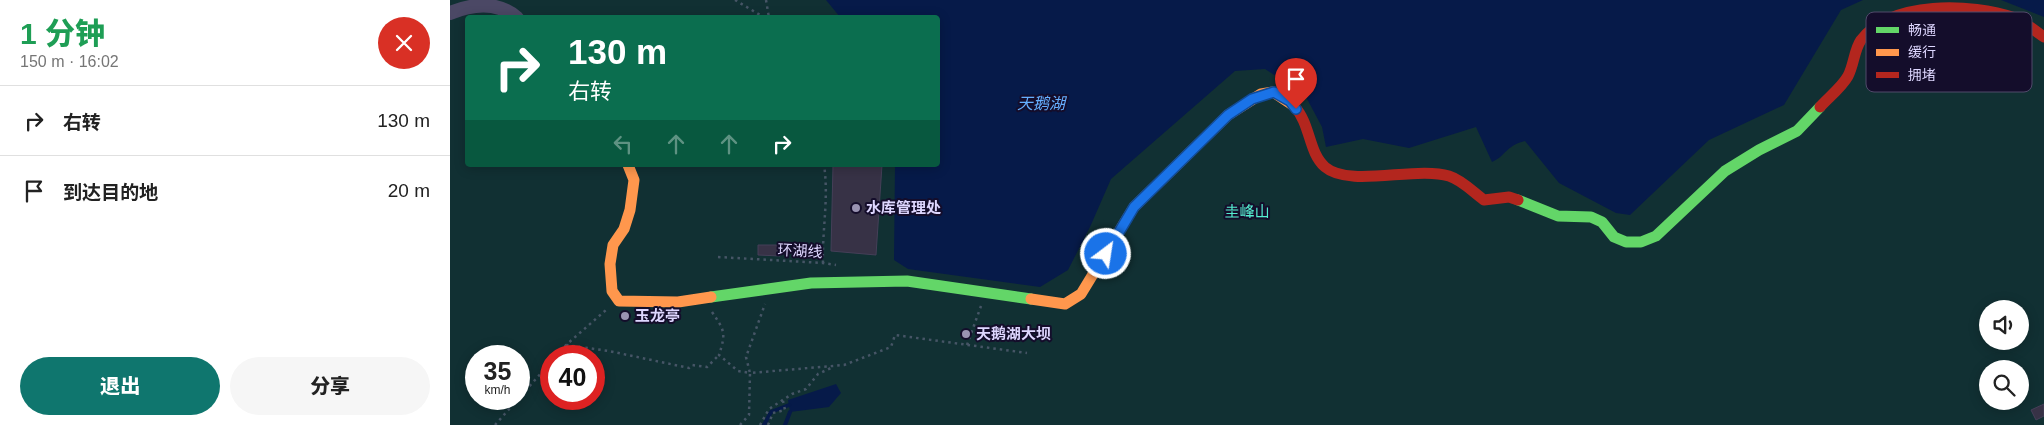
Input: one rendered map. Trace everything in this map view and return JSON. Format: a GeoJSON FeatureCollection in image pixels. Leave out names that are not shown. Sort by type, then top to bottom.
{"type":"FeatureCollection","features":[{"type":"Feature","properties":{"kind":"street"},"geometry":{"type":"LineString","coordinates":[[450,13],[463,7],[494,5],[512,15]]}},
{"type":"Feature","properties":{"kind":"street"},"geometry":{"type":"LineString","coordinates":[[1912,12],[1949,7],[1979,9],[1990,12]]}},
{"type":"Feature","properties":{"kind":"street"},"geometry":{"type":"LineString","coordinates":[[2032,29],[2044,37]]}},
{"type":"Feature","properties":{"kind":"street"},"geometry":{"type":"LineString","coordinates":[[629,167],[634,180],[630,210],[624,229],[613,246],[610,264],[612,291],[620,301],[678,302],[708,299],[771,286],[839,282],[907,282],[1065,304],[1082,294],[1134,207],[1228,115],[1261,94],[1274,92],[1290,101],[1303,117],[1320,164],[1332,172],[1351,176],[1425,172],[1452,176],[1484,200],[1509,198],[1540,207],[1558,216],[1591,217],[1602,222],[1614,237],[1626,242],[1641,242],[1656,236],[1725,171],[1759,150],[1797,131],[1848,77],[1860,40],[1866,35]]}},
{"type":"Feature","properties":{"kind":"path"},"geometry":{"type":"LineString","coordinates":[[735,0],[762,15]]}},
{"type":"Feature","properties":{"kind":"path"},"geometry":{"type":"LineString","coordinates":[[766,0],[767,15]]}},
{"type":"Feature","properties":{"kind":"path"},"geometry":{"type":"LineString","coordinates":[[823,263],[824,228],[827,210],[824,167]]}},
{"type":"Feature","properties":{"kind":"path","name":"环湖线"},"geometry":{"type":"LineString","coordinates":[[718,257],[823,263],[839,266]]}},
{"type":"Feature","properties":{"kind":"path"},"geometry":{"type":"LineString","coordinates":[[968,345],[986,292]]}},
{"type":"Feature","properties":{"kind":"path"},"geometry":{"type":"LineString","coordinates":[[605,350],[689,368],[692,365],[708,367],[719,355],[724,338],[724,330],[712,312],[708,299]]}},
{"type":"Feature","properties":{"kind":"path"},"geometry":{"type":"LineString","coordinates":[[566,345],[605,310],[620,301]]}},
{"type":"Feature","properties":{"kind":"path"},"geometry":{"type":"LineString","coordinates":[[740,425],[749,415],[750,373],[746,357],[765,304],[771,302]]}},
{"type":"Feature","properties":{"kind":"path"},"geometry":{"type":"LineString","coordinates":[[760,425],[769,409],[792,394],[806,389],[818,374],[835,366],[891,348],[894,335],[1027,353]]}},
{"type":"Feature","properties":{"kind":"path"},"geometry":{"type":"LineString","coordinates":[[719,355],[738,371],[750,373],[835,366]]}},
{"type":"Feature","properties":{"kind":"path"},"geometry":{"type":"LineString","coordinates":[[495,425],[540,374]]}},
{"type":"Feature","properties":{"kind":"path"},"geometry":{"type":"LineString","coordinates":[[768,425],[774,413],[785,410],[783,401]]}},
{"type":"Feature","properties":{"kind":"green space","name":"圭峰山"},"geometry":{"type":"Polygon","coordinates":[[[450,0],[2044,0],[2044,425],[450,425],[450,0]]]}},
{"type":"Feature","properties":{"kind":"water","name":"天鹅湖"},"geometry":{"type":"Polygon","coordinates":[[[826,0],[1863,0],[1841,10],[1784,105],[1709,140],[1630,215],[1616,213],[1559,183],[1525,141],[1509,148],[1492,162],[1476,127],[1409,148],[1363,139],[1326,147],[1322,127],[1305,95],[1265,69],[1235,71],[1111,179],[1090,227],[1068,270],[1040,287],[908,269],[894,260],[895,167],[940,167],[940,15],[838,15],[826,0]]]}},
{"type":"Feature","properties":{"kind":"water"},"geometry":{"type":"Polygon","coordinates":[[[2001,0],[2044,0],[2044,17],[2001,0]]]}},
{"type":"Feature","properties":{"kind":"water"},"geometry":{"type":"Polygon","coordinates":[[[836,384],[841,393],[829,407],[790,412],[788,400],[836,384]]]}},
{"type":"Feature","properties":{"kind":"building","name":"水库管理处"},"geometry":{"type":"Polygon","coordinates":[[[833,167],[882,167],[876,255],[831,251],[833,167]]]}},
{"type":"Feature","properties":{"kind":"building"},"geometry":{"type":"Polygon","coordinates":[[[758,245],[780,245],[780,256],[758,255],[758,245]]]}},
{"type":"Feature","properties":{"kind":"building"},"geometry":{"type":"Polygon","coordinates":[[[2044,404],[2044,416],[2036,420],[2031,410],[2044,404]]]}},
{"type":"Feature","properties":{"kind":"waterway"},"geometry":{"type":"LineString","coordinates":[[764,425],[771,412],[789,405]]}},
{"type":"Feature","properties":{"kind":"waterway"},"geometry":{"type":"LineString","coordinates":[[785,425],[790,412]]}},
{"type":"Feature","properties":{"kind":"traffic: fast"},"geometry":{"type":"LineString","coordinates":[[1518,200],[1558,216],[1591,217],[1602,222],[1614,237],[1626,242],[1641,242],[1656,236],[1725,171],[1759,150],[1797,131],[1820,107]]}},
{"type":"Feature","properties":{"kind":"traffic: fast"},"geometry":{"type":"LineString","coordinates":[[711,297],[811,283],[907,281],[1031,299]]}},
{"type":"Feature","properties":{"kind":"traffic: slow"},"geometry":{"type":"LineString","coordinates":[[1031,299],[1065,304],[1081,294],[1134,207],[1228,115],[1261,94],[1273,92],[1294,106]]}},
{"type":"Feature","properties":{"kind":"traffic: slow"},"geometry":{"type":"LineString","coordinates":[[629,167],[634,180],[630,210],[624,229],[613,245],[610,264],[612,291],[619,301],[678,302],[711,297]]}},
{"type":"Feature","properties":{"kind":"traffic: jam"},"geometry":{"type":"LineString","coordinates":[[1912,12],[1933,8],[1977,9],[1992,12]]}},
{"type":"Feature","properties":{"kind":"traffic: jam"},"geometry":{"type":"LineString","coordinates":[[2032,28],[2044,37]]}},
{"type":"Feature","properties":{"kind":"traffic: jam"},"geometry":{"type":"LineString","coordinates":[[1820,107],[1848,76],[1857,48],[1866,35]]}},
{"type":"Feature","properties":{"kind":"traffic: jam"},"geometry":{"type":"LineString","coordinates":[[1294,106],[1304,121],[1319,161],[1336,173],[1350,176],[1419,173],[1449,176],[1467,186],[1484,200],[1509,197],[1518,200]]}},
{"type":"Feature","properties":{"kind":"place","name":"水库管理处"},"geometry":{"type":"Point","coordinates":[856,208]}},
{"type":"Feature","properties":{"kind":"place","name":"玉龙亭"},"geometry":{"type":"Point","coordinates":[625,316]}},
{"type":"Feature","properties":{"kind":"place","name":"天鹅湖大坝"},"geometry":{"type":"Point","coordinates":[966,334]}},
{"type":"Feature","properties":{"kind":"route"},"geometry":{"type":"LineString","coordinates":[[1106,254],[1134,207],[1228,115],[1261,94],[1274,92],[1290,101],[1296,109]]}}]}
